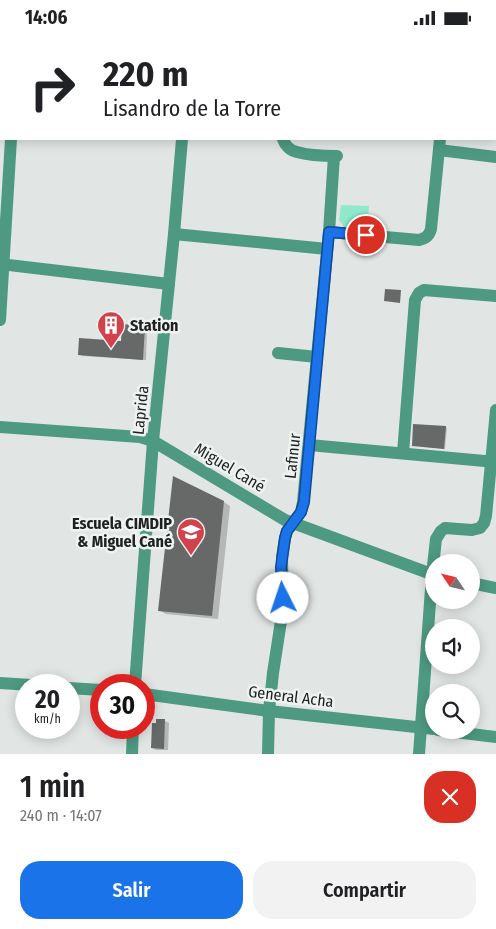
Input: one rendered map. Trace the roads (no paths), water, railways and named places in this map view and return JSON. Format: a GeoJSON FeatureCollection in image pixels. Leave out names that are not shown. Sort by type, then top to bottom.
{"type":"FeatureCollection","features":[{"type":"Feature","properties":{"kind":"street"},"geometry":{"type":"LineString","coordinates":[[0,320],[11,140]]}},
{"type":"Feature","properties":{"kind":"street","name":"Laprida"},"geometry":{"type":"LineString","coordinates":[[136,674],[153,441],[182,140]]}},
{"type":"Feature","properties":{"kind":"street","name":"Lafinur"},"geometry":{"type":"LineString","coordinates":[[268,754],[269,711],[283,608],[282,557],[287,531],[301,512],[304,502],[335,156],[297,152],[291,150],[284,141]]}},
{"type":"Feature","properties":{"kind":"street"},"geometry":{"type":"LineString","coordinates":[[329,232],[419,240],[426,238],[430,234],[431,229],[439,144],[496,157]]}},
{"type":"Feature","properties":{"kind":"street"},"geometry":{"type":"LineString","coordinates":[[174,234],[327,249]]}},
{"type":"Feature","properties":{"kind":"street"},"geometry":{"type":"LineString","coordinates":[[2,264],[169,284]]}},
{"type":"Feature","properties":{"kind":"street"},"geometry":{"type":"LineString","coordinates":[[403,453],[415,300],[419,293],[424,290],[496,295]]}},
{"type":"Feature","properties":{"kind":"street"},"geometry":{"type":"LineString","coordinates":[[278,353],[317,357]]}},
{"type":"Feature","properties":{"kind":"street"},"geometry":{"type":"LineString","coordinates":[[435,554],[436,539],[445,528],[472,530],[480,528],[484,523],[494,462],[496,410]]}},
{"type":"Feature","properties":{"kind":"street","name":"Miguel Cané"},"geometry":{"type":"LineString","coordinates":[[0,427],[140,437],[153,441],[285,520],[425,572]]}},
{"type":"Feature","properties":{"kind":"street"},"geometry":{"type":"LineString","coordinates":[[309,445],[494,462]]}},
{"type":"Feature","properties":{"kind":"street"},"geometry":{"type":"LineString","coordinates":[[480,584],[496,587]]}},
{"type":"Feature","properties":{"kind":"street"},"geometry":{"type":"LineString","coordinates":[[419,754],[430,609]]}},
{"type":"Feature","properties":{"kind":"street"},"geometry":{"type":"LineString","coordinates":[[0,683],[15,684]]}},
{"type":"Feature","properties":{"kind":"street","name":"General Acha"},"geometry":{"type":"LineString","coordinates":[[155,695],[269,711],[425,728]]}},
{"type":"Feature","properties":{"kind":"street"},"geometry":{"type":"LineString","coordinates":[[480,735],[496,737]]}},
{"type":"Feature","properties":{"kind":"street"},"geometry":{"type":"LineString","coordinates":[[132,754],[133,739]]}},
{"type":"Feature","properties":{"kind":"place","name":"Station"},"geometry":{"type":"Point","coordinates":[111,349]}},
{"type":"Feature","properties":{"kind":"place","name":"Escuela CIMDIP & Miguel Cané"},"geometry":{"type":"Point","coordinates":[191,556]}}]}
